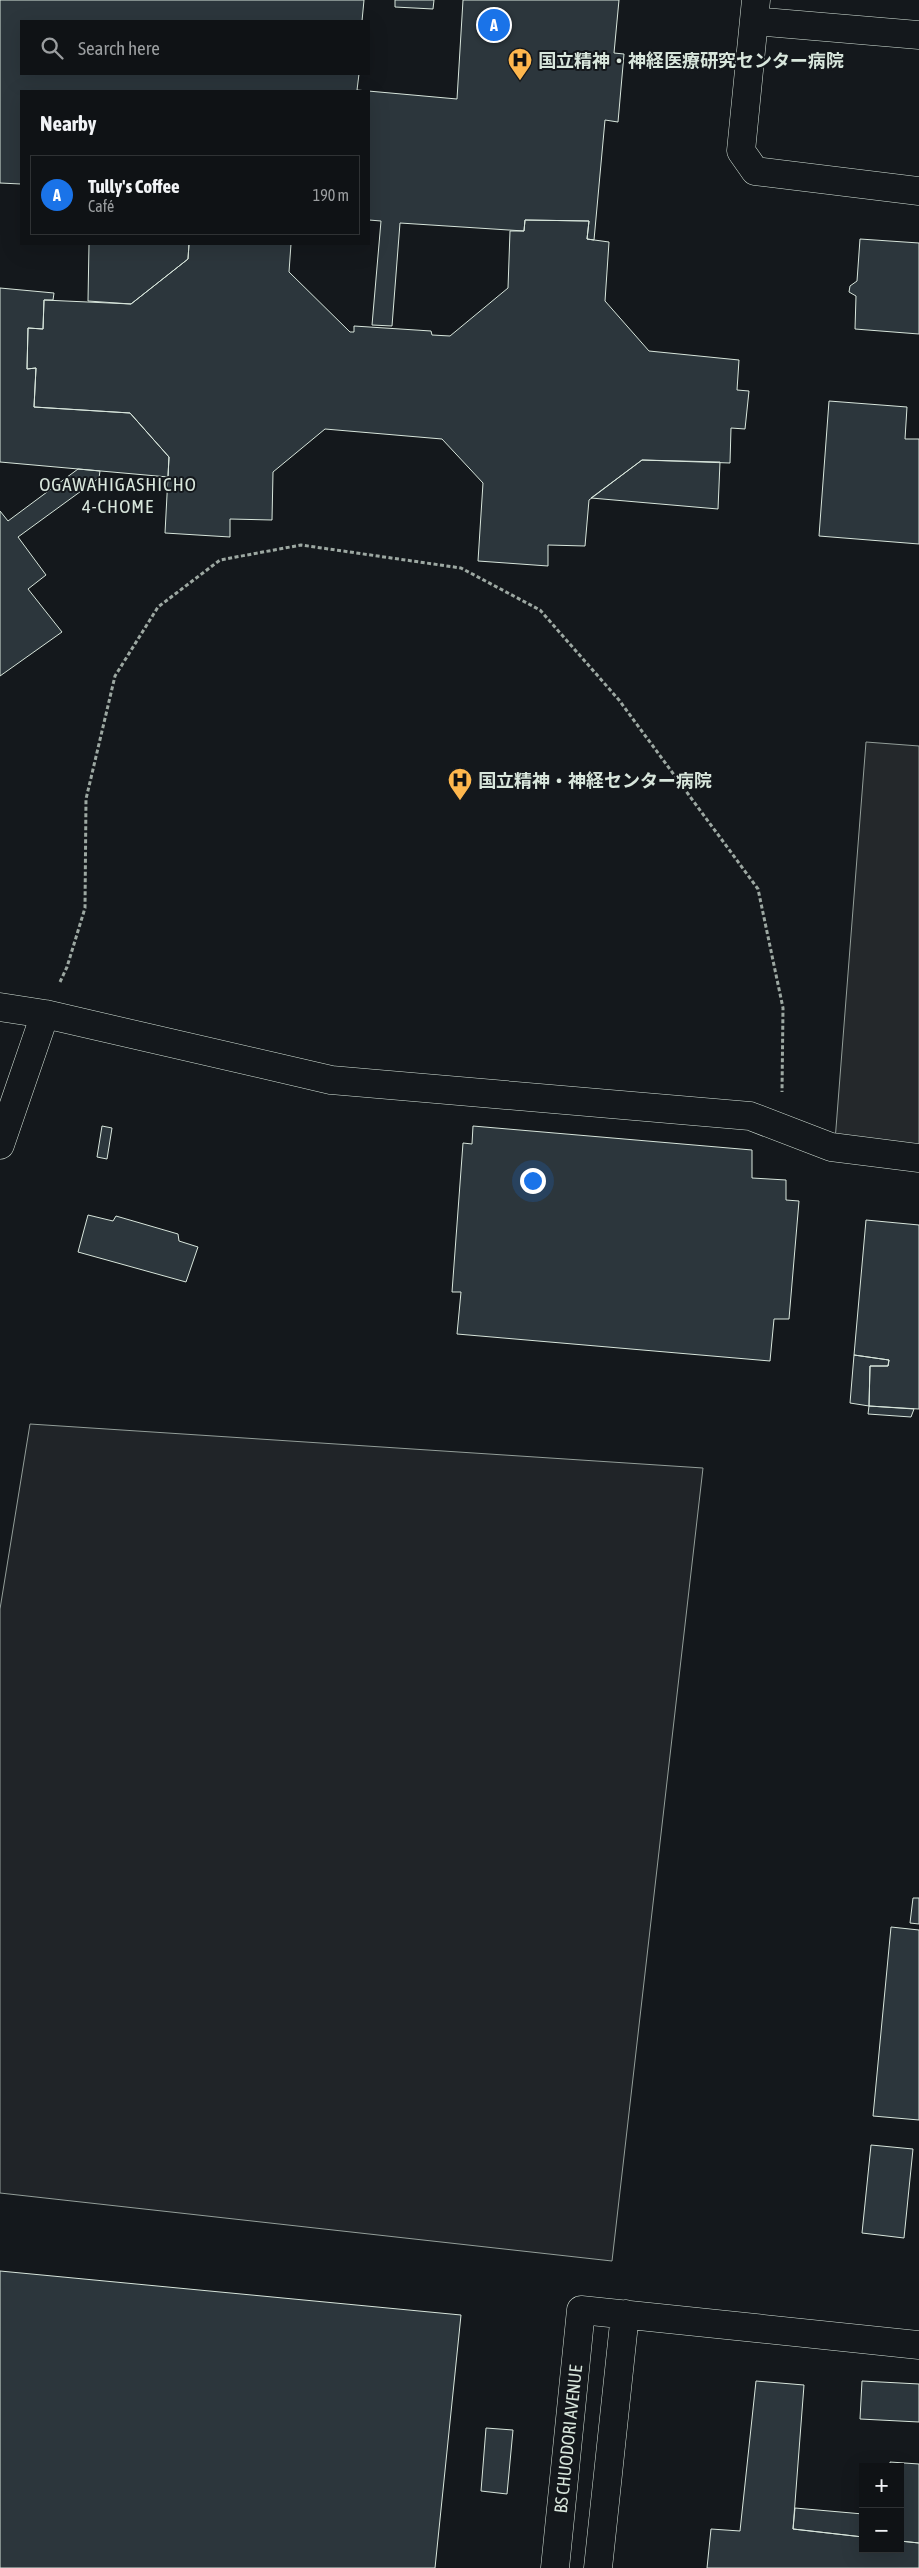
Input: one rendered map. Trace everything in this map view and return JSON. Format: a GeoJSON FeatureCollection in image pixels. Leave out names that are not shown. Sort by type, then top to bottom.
{"type":"FeatureCollection","features":[{"type":"Feature","properties":{"kind":"street"},"geometry":{"type":"LineString","coordinates":[[919,35],[755,11],[742,151],[755,171],[919,191]]}},
{"type":"Feature","properties":{"kind":"street"},"geometry":{"type":"LineString","coordinates":[[0,1007],[45,1014],[331,1080],[750,1116],[779,1129],[831,1146],[919,1158]]}},
{"type":"Feature","properties":{"kind":"street"},"geometry":{"type":"LineString","coordinates":[[0,1145],[45,1014]]}},
{"type":"Feature","properties":{"kind":"street","name":"BS CHUODORI AVENUE"},"geometry":{"type":"LineString","coordinates":[[554,2568],[581,2310],[625,2314]]}},
{"type":"Feature","properties":{"kind":"street"},"geometry":{"type":"LineString","coordinates":[[598,2568],[625,2314],[919,2345]]}},
{"type":"Feature","properties":{"kind":"path"},"geometry":{"type":"LineString","coordinates":[[45,1014],[67,967],[85,908],[86,799],[115,676],[158,607],[220,560],[301,545],[461,568],[540,610],[619,700],[758,889],[783,1008],[779,1129]]}},
{"type":"Feature","properties":{"kind":"shaded area"},"geometry":{"type":"Polygon","coordinates":[[[866,742],[919,746],[919,1149],[835,1141],[866,742]]]}},
{"type":"Feature","properties":{"kind":"shaded area"},"geometry":{"type":"Polygon","coordinates":[[[30,1424],[703,1468],[612,2261],[0,2193],[0,1609],[30,1424]]]}},
{"type":"Feature","properties":{"kind":"building"},"geometry":{"type":"Polygon","coordinates":[[[0,0],[364,0],[362,20],[20,20],[20,75],[359,75],[357,90],[20,90],[20,184],[0,183],[0,0]]]}},
{"type":"Feature","properties":{"kind":"building"},"geometry":{"type":"Polygon","coordinates":[[[395,0],[434,0],[433,9],[395,7],[395,0]]]}},
{"type":"Feature","properties":{"kind":"building"},"geometry":{"type":"Polygon","coordinates":[[[463,0],[619,0],[614,53],[624,54],[618,122],[605,120],[594,240],[587,239],[589,221],[525,220],[524,231],[400,223],[392,326],[372,325],[381,221],[370,220],[370,91],[457,99],[463,0]]]}},
{"type":"Feature","properties":{"kind":"building"},"geometry":{"type":"Polygon","coordinates":[[[525,220],[589,221],[587,239],[609,242],[605,301],[649,351],[739,360],[737,390],[749,391],[745,429],[731,428],[730,463],[642,460],[589,500],[585,546],[548,545],[548,566],[478,561],[483,483],[442,439],[325,429],[273,472],[272,520],[230,519],[230,537],[165,533],[169,457],[130,413],[34,407],[36,368],[27,369],[28,328],[43,329],[44,300],[131,304],[188,259],[189,245],[291,245],[289,272],[350,332],[354,332],[354,326],[431,331],[432,335],[450,336],[508,288],[510,231],[524,231],[525,220]]]}},
{"type":"Feature","properties":{"kind":"building"},"geometry":{"type":"Polygon","coordinates":[[[860,239],[919,243],[919,334],[855,329],[856,296],[849,292],[850,286],[857,281],[860,239]]]}},
{"type":"Feature","properties":{"kind":"building"},"geometry":{"type":"Polygon","coordinates":[[[89,245],[189,245],[188,259],[131,304],[88,301],[89,245]]]}},
{"type":"Feature","properties":{"kind":"building"},"geometry":{"type":"Polygon","coordinates":[[[0,288],[54,293],[53,300],[44,300],[43,329],[28,328],[27,369],[36,368],[34,407],[130,413],[169,457],[168,477],[0,462],[0,288]]]}},
{"type":"Feature","properties":{"kind":"building"},"geometry":{"type":"Polygon","coordinates":[[[829,401],[907,407],[905,439],[919,439],[919,544],[819,536],[829,401]]]}},
{"type":"Feature","properties":{"kind":"building"},"geometry":{"type":"Polygon","coordinates":[[[642,460],[720,462],[718,509],[591,498],[642,460]]]}},
{"type":"Feature","properties":{"kind":"building"},"geometry":{"type":"Polygon","coordinates":[[[78,469],[100,471],[99,478],[18,537],[46,575],[28,589],[62,632],[0,676],[0,511],[8,521],[78,469]]]}},
{"type":"Feature","properties":{"kind":"building"},"geometry":{"type":"Polygon","coordinates":[[[102,1126],[112,1128],[107,1159],[97,1157],[102,1126]]]}},
{"type":"Feature","properties":{"kind":"building"},"geometry":{"type":"Polygon","coordinates":[[[473,1126],[752,1150],[752,1178],[786,1180],[786,1200],[799,1201],[789,1319],[774,1319],[770,1361],[457,1334],[461,1292],[452,1292],[463,1143],[472,1144],[473,1126]]]}},
{"type":"Feature","properties":{"kind":"building"},"geometry":{"type":"Polygon","coordinates":[[[88,1215],[113,1221],[116,1216],[178,1234],[179,1241],[198,1247],[186,1282],[78,1252],[88,1215]]]}},
{"type":"Feature","properties":{"kind":"building"},"geometry":{"type":"Polygon","coordinates":[[[866,1220],[919,1225],[919,1409],[869,1406],[870,1366],[888,1366],[889,1360],[854,1355],[866,1220]]]}},
{"type":"Feature","properties":{"kind":"building"},"geometry":{"type":"Polygon","coordinates":[[[854,1355],[889,1360],[888,1366],[870,1366],[869,1406],[850,1403],[854,1355]]]}},
{"type":"Feature","properties":{"kind":"building"},"geometry":{"type":"Polygon","coordinates":[[[869,1406],[914,1409],[911,1417],[868,1414],[869,1406]]]}},
{"type":"Feature","properties":{"kind":"building"},"geometry":{"type":"Polygon","coordinates":[[[913,1898],[919,1898],[919,1924],[910,1923],[913,1898]]]}},
{"type":"Feature","properties":{"kind":"building"},"geometry":{"type":"Polygon","coordinates":[[[891,1927],[919,1930],[919,2120],[873,2116],[891,1927]]]}},
{"type":"Feature","properties":{"kind":"building"},"geometry":{"type":"Polygon","coordinates":[[[871,2145],[913,2149],[904,2238],[862,2233],[871,2145]]]}},
{"type":"Feature","properties":{"kind":"building"},"geometry":{"type":"Polygon","coordinates":[[[0,2271],[461,2315],[435,2568],[0,2568],[0,2271]]]}},
{"type":"Feature","properties":{"kind":"building"},"geometry":{"type":"Polygon","coordinates":[[[756,2381],[804,2385],[793,2529],[859,2537],[859,2553],[904,2553],[904,2541],[919,2543],[919,2568],[707,2568],[711,2529],[740,2531],[756,2381]]]}},
{"type":"Feature","properties":{"kind":"building"},"geometry":{"type":"Polygon","coordinates":[[[862,2381],[919,2384],[919,2422],[860,2419],[862,2381]]]}},
{"type":"Feature","properties":{"kind":"building"},"geometry":{"type":"Polygon","coordinates":[[[486,2428],[513,2430],[507,2494],[481,2491],[486,2428]]]}},
{"type":"Feature","properties":{"kind":"building"},"geometry":{"type":"Polygon","coordinates":[[[890,2462],[919,2464],[919,2543],[904,2541],[904,2463],[890,2462]]]}},
{"type":"Feature","properties":{"kind":"building"},"geometry":{"type":"Polygon","coordinates":[[[795,2508],[859,2514],[859,2537],[793,2529],[795,2508]]]}},
{"type":"Feature","properties":{"kind":"place","name":"Tully's Coffee"},"geometry":{"type":"Point","coordinates":[494,25]}},
{"type":"Feature","properties":{"kind":"place","name":"国立精神・神経医療研究センター病院"},"geometry":{"type":"Point","coordinates":[520,81]}},
{"type":"Feature","properties":{"kind":"place","name":"国立精神・神経センター病院"},"geometry":{"type":"Point","coordinates":[460,801]}},
{"type":"Feature","properties":{"kind":"district","name":"OGAWAHIGASHICHO 4-CHOME"},"geometry":{"type":"Point","coordinates":[118,495]}}]}
